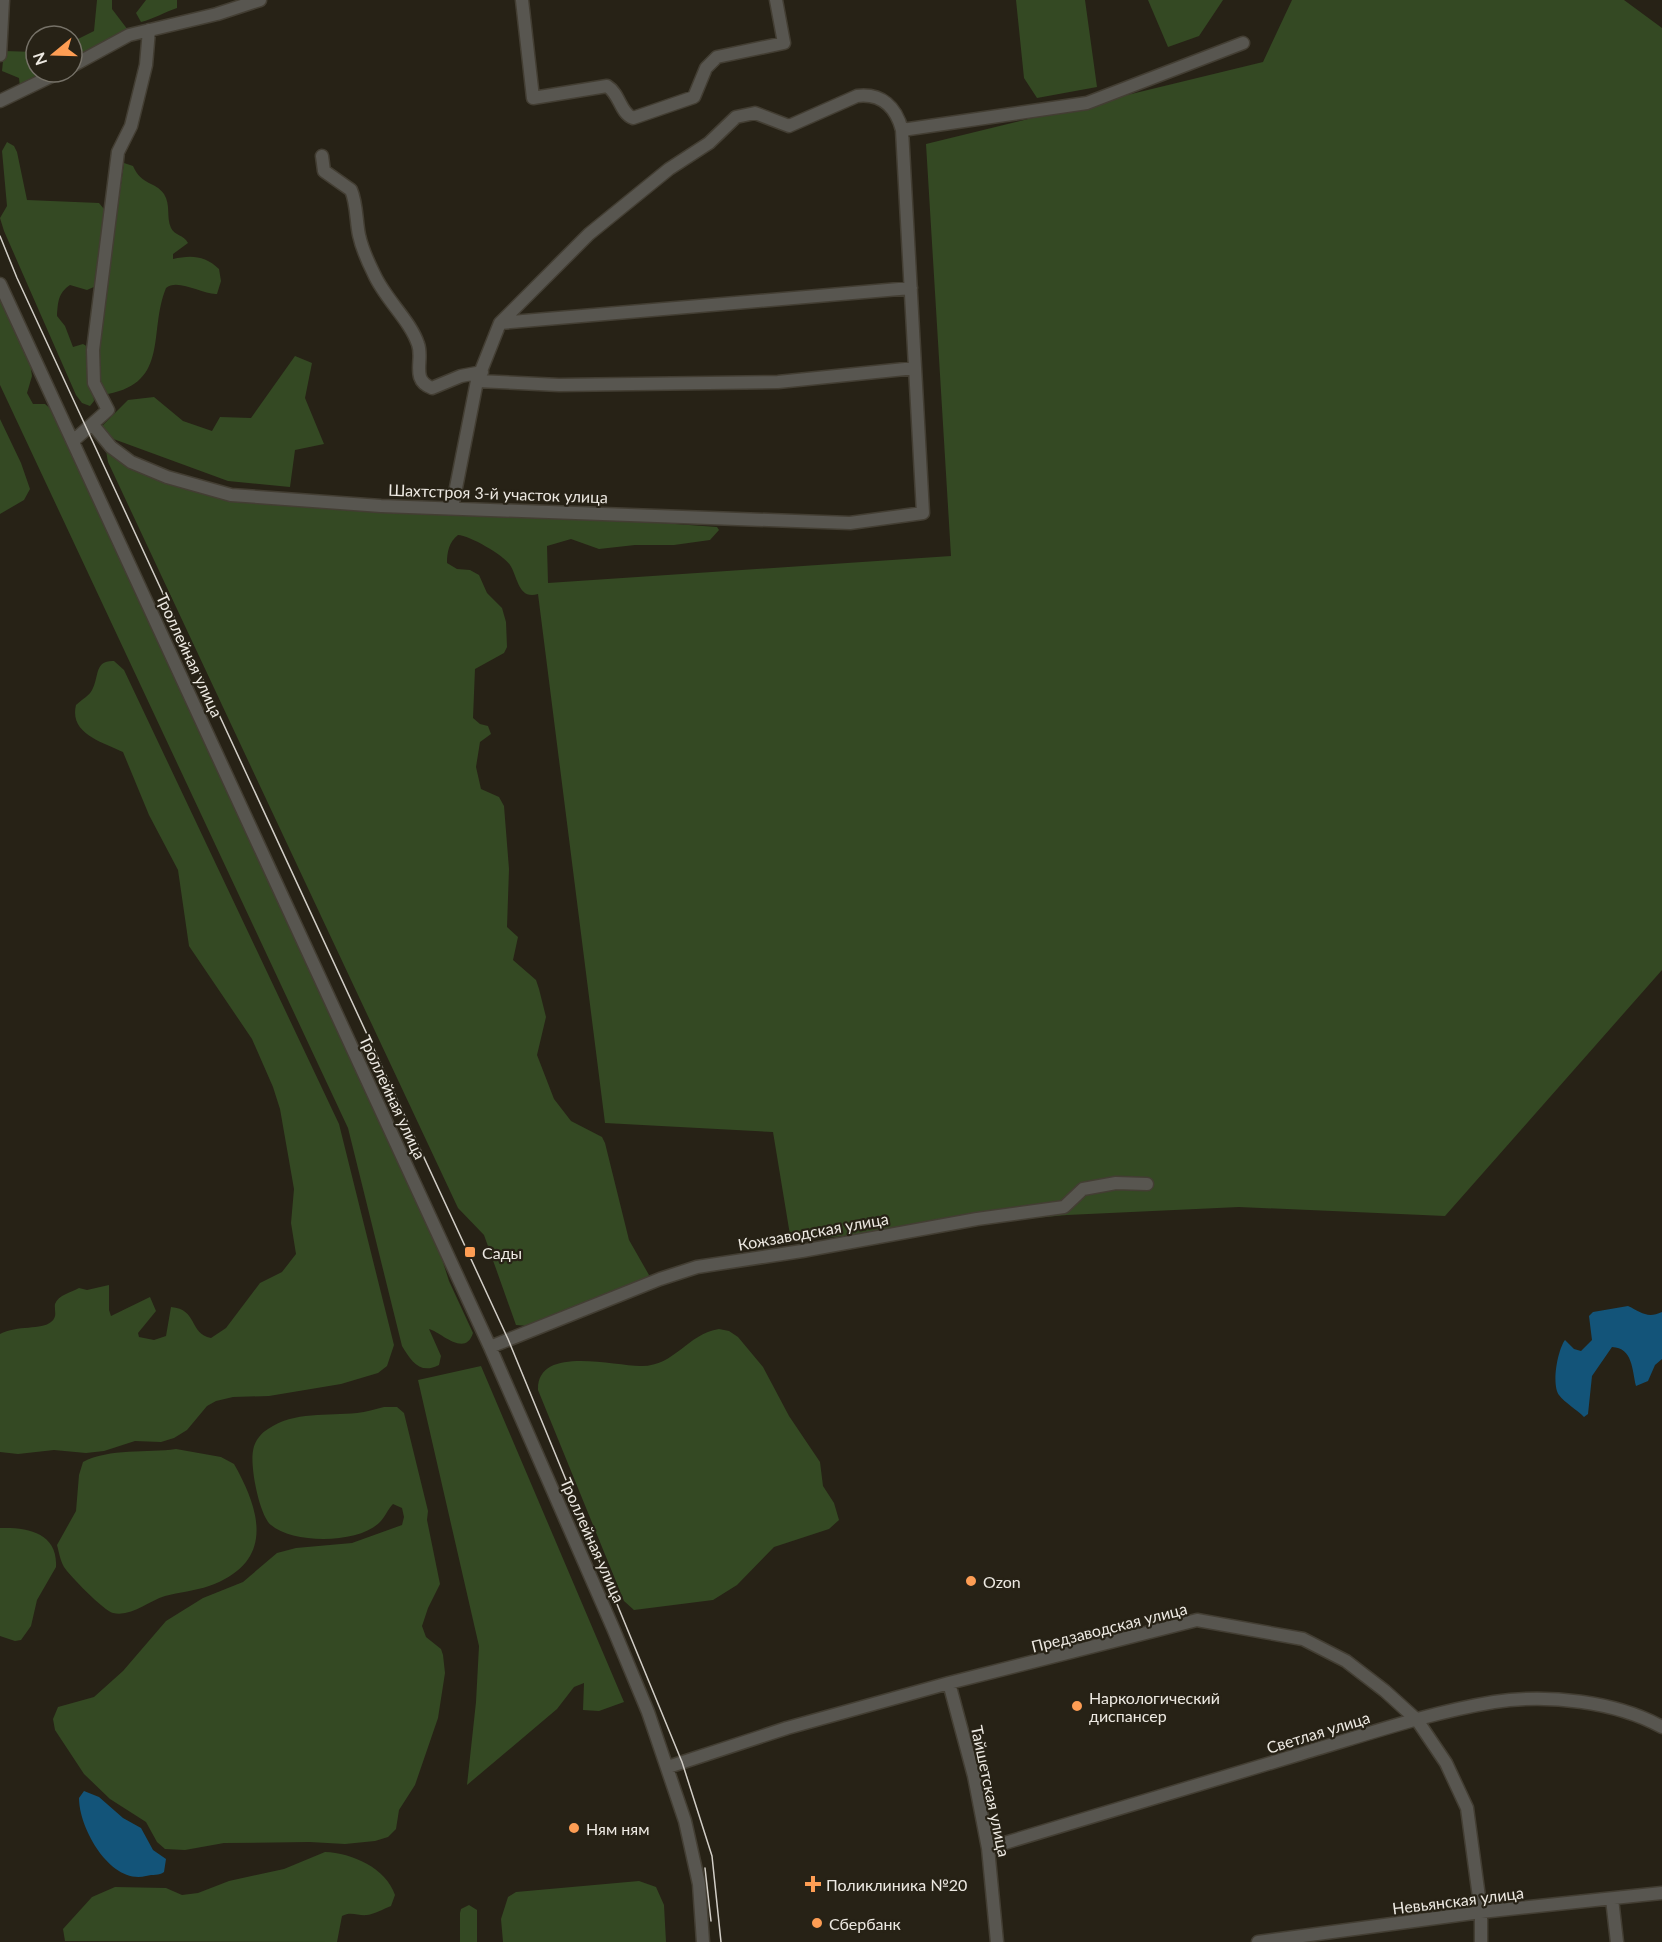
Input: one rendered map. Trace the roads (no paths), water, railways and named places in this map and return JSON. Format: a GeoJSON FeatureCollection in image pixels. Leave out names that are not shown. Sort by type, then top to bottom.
{"type":"FeatureCollection","features":[{"type":"Feature","properties":{"kind":"street"},"geometry":{"type":"LineString","coordinates":[[0,55],[3,0]]}},
{"type":"Feature","properties":{"kind":"street"},"geometry":{"type":"LineString","coordinates":[[84,59],[129,35],[217,14],[260,0]]}},
{"type":"Feature","properties":{"kind":"street"},"geometry":{"type":"LineString","coordinates":[[522,0],[533,98],[607,86],[618,96],[626,114],[633,118],[694,97],[706,68],[717,57],[784,43],[776,0]]}},
{"type":"Feature","properties":{"kind":"street"},"geometry":{"type":"LineString","coordinates":[[73,441],[108,410],[95,388],[93,350],[118,152],[131,126],[146,65],[149,30]]}},
{"type":"Feature","properties":{"kind":"street"},"geometry":{"type":"LineString","coordinates":[[902,130],[1087,103],[1243,43]]}},
{"type":"Feature","properties":{"kind":"street"},"geometry":{"type":"LineString","coordinates":[[0,101],[35,84]]}},
{"type":"Feature","properties":{"kind":"street"},"geometry":{"type":"LineString","coordinates":[[322,156],[324,171],[351,190],[359,236],[366,257],[387,299],[415,338],[420,352],[418,371],[423,383],[432,388],[461,376],[480,377],[559,385],[778,382],[915,368],[902,130],[899,117],[890,105],[880,98],[867,95],[857,96],[789,126],[755,112],[736,117],[709,143],[669,169],[597,227],[500,323],[480,377],[452,508]]}},
{"type":"Feature","properties":{"kind":"street","name":"Троллейная улица"},"geometry":{"type":"LineString","coordinates":[[0,284],[490,1347],[617,1638],[668,1767],[696,1867],[703,1942]]}},
{"type":"Feature","properties":{"kind":"street"},"geometry":{"type":"LineString","coordinates":[[500,323],[911,288]]}},
{"type":"Feature","properties":{"kind":"street","name":"Шахтстроя 3-й участок улица"},"geometry":{"type":"LineString","coordinates":[[93,425],[111,447],[131,462],[167,477],[231,495],[452,508],[850,522],[923,513],[915,368]]}},
{"type":"Feature","properties":{"kind":"street","name":"Кожзаводская улица"},"geometry":{"type":"LineString","coordinates":[[490,1347],[684,1270],[977,1219],[1064,1207],[1083,1189],[1116,1183],[1147,1184]]}},
{"type":"Feature","properties":{"kind":"street","name":"Предзаводская улица"},"geometry":{"type":"LineString","coordinates":[[668,1767],[787,1728],[949,1683],[1197,1620],[1303,1639],[1346,1661],[1385,1691],[1417,1720],[1446,1763],[1467,1808],[1481,1912],[1481,1942]]}},
{"type":"Feature","properties":{"kind":"street","name":"Тайшетская улица"},"geometry":{"type":"LineString","coordinates":[[949,1683],[974,1776],[988,1848],[997,1942]]}},
{"type":"Feature","properties":{"kind":"street","name":"Светлая улица"},"geometry":{"type":"LineString","coordinates":[[988,1848],[1417,1720],[1496,1702],[1548,1700],[1603,1706],[1632,1714],[1662,1727]]}},
{"type":"Feature","properties":{"kind":"street","name":"Невьянская улица"},"geometry":{"type":"LineString","coordinates":[[1258,1942],[1481,1912],[1662,1893]]}},
{"type":"Feature","properties":{"kind":"street"},"geometry":{"type":"LineString","coordinates":[[1612,1899],[1617,1942]]}},
{"type":"Feature","properties":{"kind":"water"},"geometry":{"type":"Polygon","coordinates":[[[1628,1306],[1648,1315],[1662,1312],[1662,1359],[1655,1365],[1648,1381],[1636,1386],[1628,1356],[1619,1348],[1612,1347],[1592,1376],[1588,1414],[1584,1417],[1561,1398],[1557,1390],[1556,1367],[1562,1344],[1565,1340],[1574,1349],[1581,1351],[1592,1340],[1589,1316],[1593,1312],[1628,1306]]]}},
{"type":"Feature","properties":{"kind":"water"},"geometry":{"type":"Polygon","coordinates":[[[84,1791],[99,1797],[123,1818],[141,1828],[153,1850],[166,1859],[164,1872],[133,1877],[109,1863],[91,1839],[80,1811],[79,1798],[84,1791]]]}},
{"type":"Feature","properties":{"kind":"tram line"},"geometry":{"type":"LineString","coordinates":[[0,236],[17,278],[508,1339],[682,1762],[712,1856],[721,1942]]}},
{"type":"Feature","properties":{"kind":"tram line"},"geometry":{"type":"LineString","coordinates":[[705,1868],[711,1921]]}},
{"type":"Feature","properties":{"kind":"place","name":"Сады"},"geometry":{"type":"Point","coordinates":[470,1252]}},
{"type":"Feature","properties":{"kind":"place","name":"Ozon"},"geometry":{"type":"Point","coordinates":[971,1581]}},
{"type":"Feature","properties":{"kind":"place","name":"Наркологический диспансер"},"geometry":{"type":"Point","coordinates":[1077,1706]}},
{"type":"Feature","properties":{"kind":"place","name":"Ням ням"},"geometry":{"type":"Point","coordinates":[574,1828]}},
{"type":"Feature","properties":{"kind":"place","name":"Поликлиника №20"},"geometry":{"type":"Point","coordinates":[813,1884]}},
{"type":"Feature","properties":{"kind":"place","name":"Сбербанк"},"geometry":{"type":"Point","coordinates":[817,1923]}}]}
